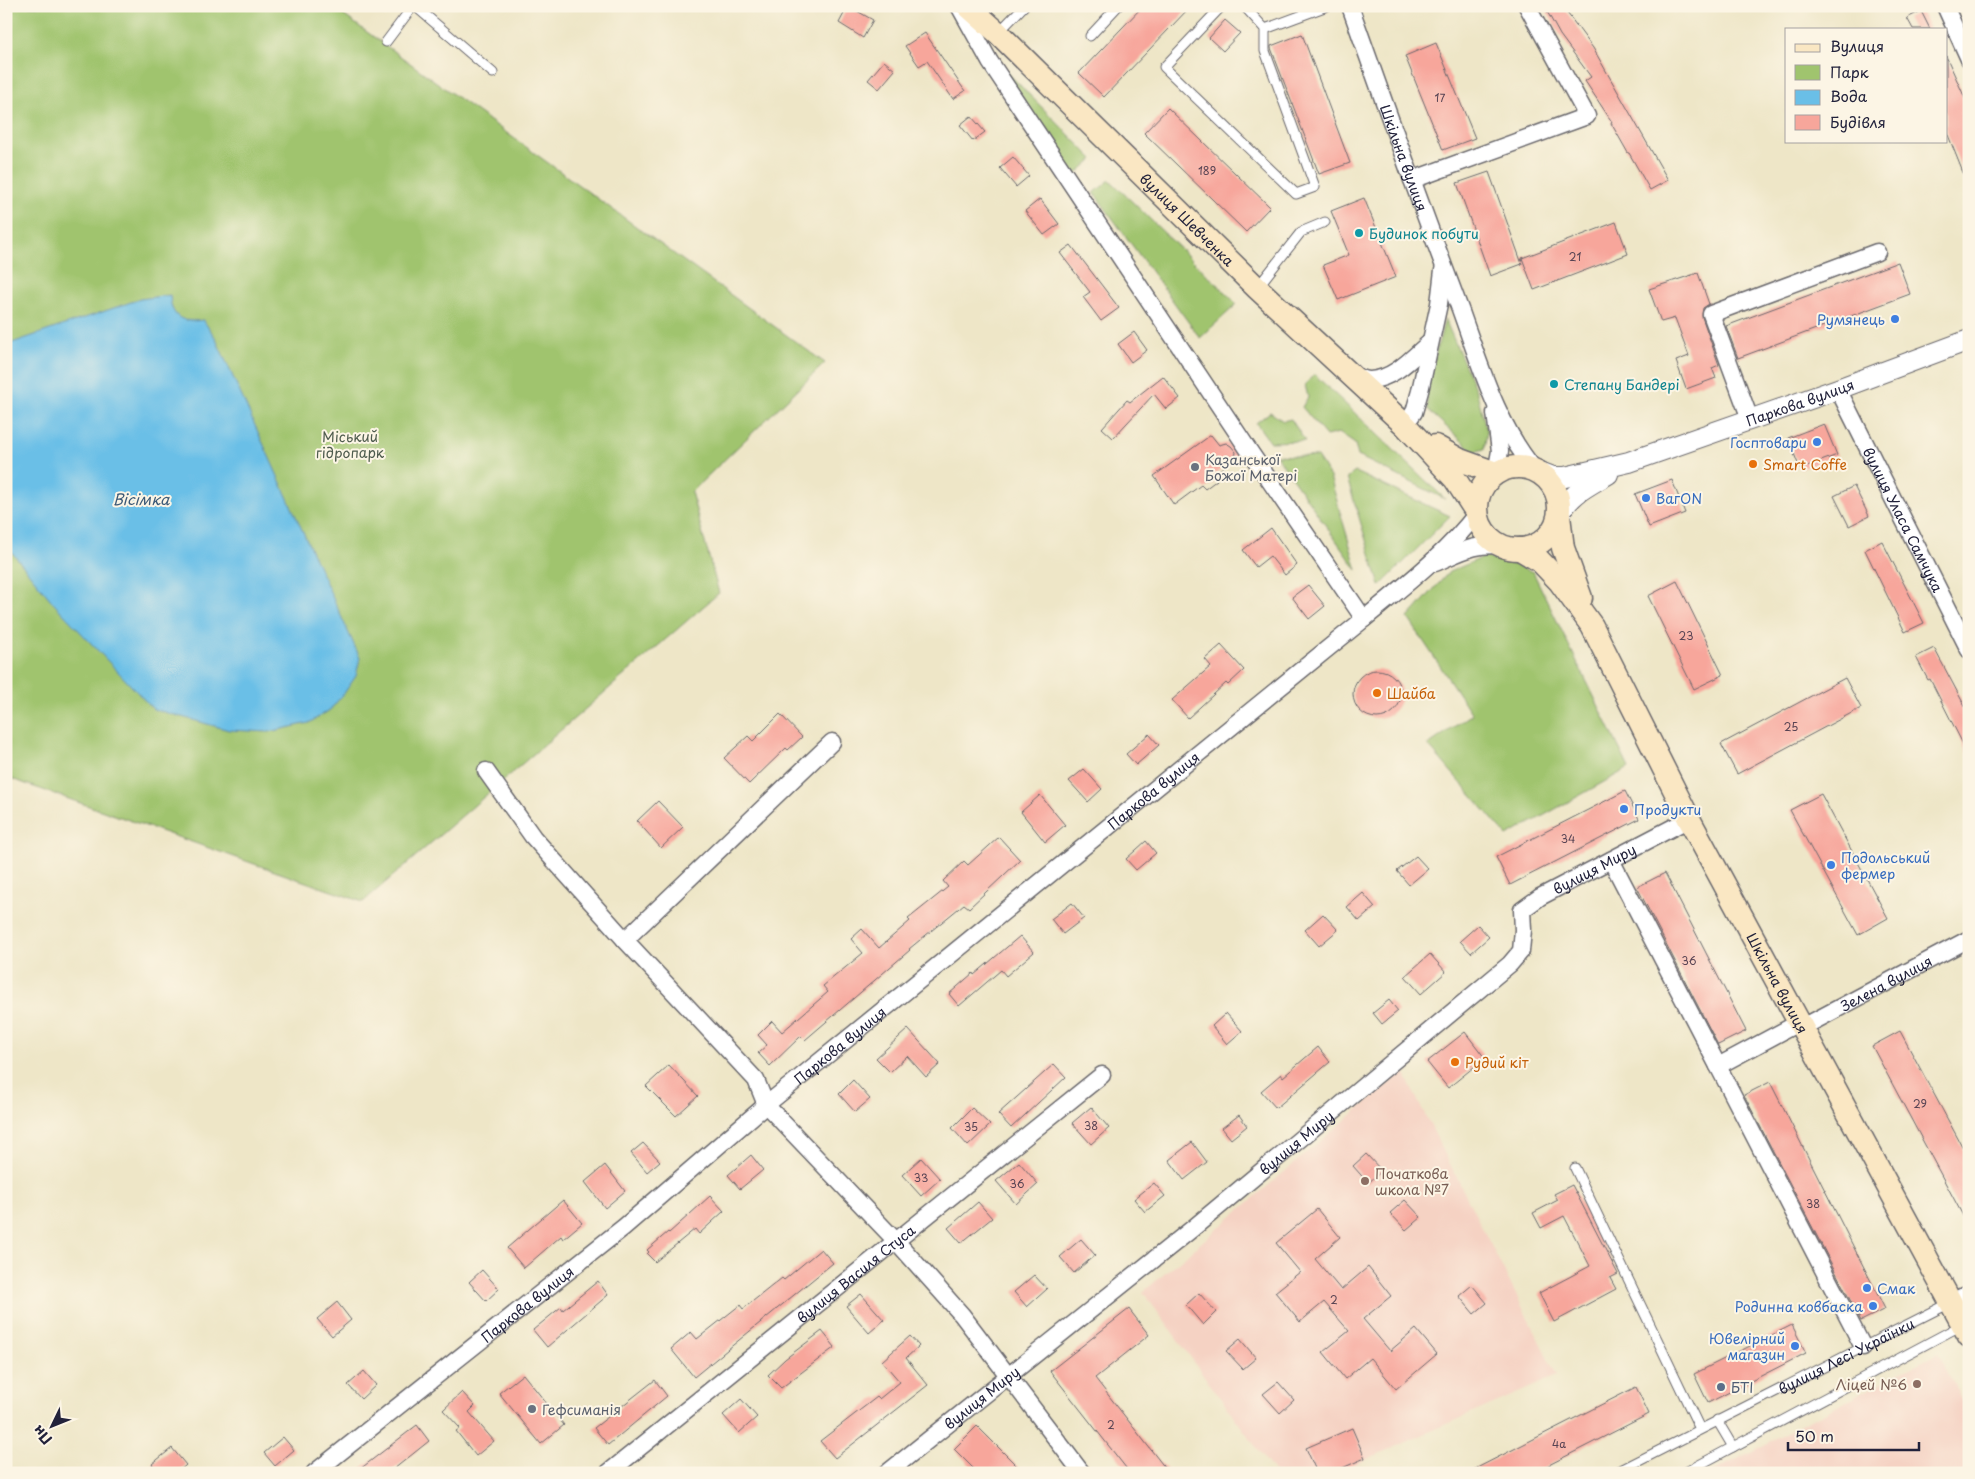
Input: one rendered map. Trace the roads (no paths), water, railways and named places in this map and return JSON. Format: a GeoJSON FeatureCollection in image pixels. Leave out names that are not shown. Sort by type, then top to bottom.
{"type":"FeatureCollection","features":[{"type":"Feature","properties":{"kind":"main road","name":"вулиця Шевченка"},"geometry":{"type":"LineString","coordinates":[[968,6],[998,33],[1257,288],[1407,427],[1455,478],[1477,513]]}},
{"type":"Feature","properties":{"kind":"main road","name":"вулиця Шевченка"},"geometry":{"type":"LineString","coordinates":[[1407,427],[1460,460],[1496,473]]}},
{"type":"Feature","properties":{"kind":"main road"},"geometry":{"type":"LineString","coordinates":[[1517,466],[1536,470],[1548,479],[1557,492],[1560,508],[1559,516],[1552,533],[1545,540],[1529,548],[1511,548],[1488,536],[1483,529],[1477,513],[1478,497],[1486,482],[1496,473],[1517,466]]}},
{"type":"Feature","properties":{"kind":"main road","name":"Шкільна вулиця"},"geometry":{"type":"LineString","coordinates":[[1559,516],[1563,548],[1592,626],[1689,819],[1802,1024],[1960,1298],[1967,1328]]}},
{"type":"Feature","properties":{"kind":"main road","name":"Шкільна вулиця"},"geometry":{"type":"LineString","coordinates":[[1511,548],[1540,561],[1560,582],[1592,626]]}},
{"type":"Feature","properties":{"kind":"street"},"geometry":{"type":"LineString","coordinates":[[959,6],[990,62],[1364,619]]}},
{"type":"Feature","properties":{"kind":"street","name":"Шкільна вулиця"},"geometry":{"type":"LineString","coordinates":[[1350,6],[1412,180],[1492,393]]}},
{"type":"Feature","properties":{"kind":"street"},"geometry":{"type":"LineString","coordinates":[[1412,180],[1587,116],[1526,6]]}},
{"type":"Feature","properties":{"kind":"street"},"geometry":{"type":"LineString","coordinates":[[1945,6],[1969,59]]}},
{"type":"Feature","properties":{"kind":"street"},"geometry":{"type":"LineString","coordinates":[[1750,419],[1711,314],[1877,252]]}},
{"type":"Feature","properties":{"kind":"street"},"geometry":{"type":"LineString","coordinates":[[1407,427],[1414,412],[1440,304],[1444,266]]}},
{"type":"Feature","properties":{"kind":"street","name":"Паркова вулиця"},"geometry":{"type":"LineString","coordinates":[[1536,470],[1553,477],[1565,476],[1629,462],[1838,389],[1969,340]]}},
{"type":"Feature","properties":{"kind":"street"},"geometry":{"type":"LineString","coordinates":[[1347,372],[1368,380],[1389,375],[1430,342]]}},
{"type":"Feature","properties":{"kind":"street","name":"вулиця Уласа Самчука"},"geometry":{"type":"LineString","coordinates":[[1838,389],[1969,650]]}},
{"type":"Feature","properties":{"kind":"street"},"geometry":{"type":"LineString","coordinates":[[1492,393],[1508,429],[1536,470]]}},
{"type":"Feature","properties":{"kind":"street"},"geometry":{"type":"LineString","coordinates":[[1492,393],[1500,451],[1496,473]]}},
{"type":"Feature","properties":{"kind":"street","name":"Паркова вулиця"},"geometry":{"type":"LineString","coordinates":[[1559,516],[1565,503],[1575,494],[1629,462]]}},
{"type":"Feature","properties":{"kind":"street"},"geometry":{"type":"LineString","coordinates":[[1424,568],[1464,530],[1477,513]]}},
{"type":"Feature","properties":{"kind":"street"},"geometry":{"type":"LineString","coordinates":[[1424,568],[1470,548],[1487,544],[1511,548]]}},
{"type":"Feature","properties":{"kind":"street","name":"Паркова вулиця"},"geometry":{"type":"LineString","coordinates":[[314,1473],[624,1227],[766,1105],[1364,619],[1424,568]]}},
{"type":"Feature","properties":{"kind":"street"},"geometry":{"type":"LineString","coordinates":[[625,940],[832,742]]}},
{"type":"Feature","properties":{"kind":"street"},"geometry":{"type":"LineString","coordinates":[[486,770],[533,837],[625,940],[756,1080],[766,1105],[896,1241],[962,1315],[1082,1473]]}},
{"type":"Feature","properties":{"kind":"street","name":"вулиця Миру"},"geometry":{"type":"LineString","coordinates":[[887,1473],[1192,1229],[1510,964],[1521,952],[1522,910],[1540,897],[1689,819]]}},
{"type":"Feature","properties":{"kind":"street"},"geometry":{"type":"LineString","coordinates":[[1611,860],[1863,1347]]}},
{"type":"Feature","properties":{"kind":"street","name":"Зелена вулиця"},"geometry":{"type":"LineString","coordinates":[[1718,1066],[1969,939]]}},
{"type":"Feature","properties":{"kind":"street","name":"вулиця Василя Стуса"},"geometry":{"type":"LineString","coordinates":[[608,1473],[1102,1075]]}},
{"type":"Feature","properties":{"kind":"lane"},"geometry":{"type":"LineString","coordinates":[[386,42],[414,6],[493,73]]}},
{"type":"Feature","properties":{"kind":"lane"},"geometry":{"type":"LineString","coordinates":[[998,33],[1024,6]]}},
{"type":"Feature","properties":{"kind":"lane"},"geometry":{"type":"LineString","coordinates":[[1090,36],[1118,6]]}},
{"type":"Feature","properties":{"kind":"lane"},"geometry":{"type":"LineString","coordinates":[[1222,6],[1164,67],[1296,194],[1315,187],[1265,51],[1265,29],[1244,6]]}},
{"type":"Feature","properties":{"kind":"lane"},"geometry":{"type":"LineString","coordinates":[[1265,29],[1327,6]]}},
{"type":"Feature","properties":{"kind":"lane"},"geometry":{"type":"LineString","coordinates":[[1257,288],[1301,232],[1325,222]]}},
{"type":"Feature","properties":{"kind":"lane"},"geometry":{"type":"LineString","coordinates":[[1575,1168],[1700,1429]]}},
{"type":"Feature","properties":{"kind":"lane","name":"вулиця Лесі Українки"},"geometry":{"type":"LineString","coordinates":[[1615,1473],[1960,1298]]}},
{"type":"Feature","properties":{"kind":"lane","name":"вулиця Лесі Українки"},"geometry":{"type":"LineString","coordinates":[[1684,1473],[1967,1328]]}},
{"type":"Feature","properties":{"kind":"lane"},"geometry":{"type":"LineString","coordinates":[[1717,1420],[1733,1448]]}},
{"type":"Feature","properties":{"kind":"water","name":"Вісімка"},"geometry":{"type":"Polygon","coordinates":[[[170,295],[175,314],[189,321],[203,320],[215,337],[360,658],[356,676],[345,692],[330,710],[309,723],[269,732],[229,730],[153,709],[55,605],[6,545],[6,345],[140,299],[170,295]]]}},
{"type":"Feature","properties":{"kind":"place","name":"Будинок побути"},"geometry":{"type":"Point","coordinates":[1359,233]}},
{"type":"Feature","properties":{"kind":"place","name":"Румянець"},"geometry":{"type":"Point","coordinates":[1895,319]}},
{"type":"Feature","properties":{"kind":"place","name":"Степану Бандері"},"geometry":{"type":"Point","coordinates":[1554,384]}},
{"type":"Feature","properties":{"kind":"place","name":"Госптовари"},"geometry":{"type":"Point","coordinates":[1817,442]}},
{"type":"Feature","properties":{"kind":"place","name":"Smart Coffe"},"geometry":{"type":"Point","coordinates":[1753,464]}},
{"type":"Feature","properties":{"kind":"place","name":"Казанської Божої Матері"},"geometry":{"type":"Point","coordinates":[1195,467]}},
{"type":"Feature","properties":{"kind":"place","name":"ВагON"},"geometry":{"type":"Point","coordinates":[1646,498]}},
{"type":"Feature","properties":{"kind":"place","name":"Шайба"},"geometry":{"type":"Point","coordinates":[1377,693]}},
{"type":"Feature","properties":{"kind":"place","name":"Продукти"},"geometry":{"type":"Point","coordinates":[1624,809]}},
{"type":"Feature","properties":{"kind":"place","name":"Подольський фермер"},"geometry":{"type":"Point","coordinates":[1831,865]}},
{"type":"Feature","properties":{"kind":"place","name":"Рудий кіт"},"geometry":{"type":"Point","coordinates":[1455,1062]}},
{"type":"Feature","properties":{"kind":"place","name":"Початкова школа №7"},"geometry":{"type":"Point","coordinates":[1365,1181]}},
{"type":"Feature","properties":{"kind":"place","name":"Смак"},"geometry":{"type":"Point","coordinates":[1867,1288]}},
{"type":"Feature","properties":{"kind":"place","name":"Родинна ковбаска"},"geometry":{"type":"Point","coordinates":[1873,1306]}},
{"type":"Feature","properties":{"kind":"place","name":"Ювелiрний магазин"},"geometry":{"type":"Point","coordinates":[1795,1346]}},
{"type":"Feature","properties":{"kind":"place","name":"Ліцей №6"},"geometry":{"type":"Point","coordinates":[1917,1384]}},
{"type":"Feature","properties":{"kind":"place","name":"БТI"},"geometry":{"type":"Point","coordinates":[1721,1387]}},
{"type":"Feature","properties":{"kind":"place","name":"Гефсиманія"},"geometry":{"type":"Point","coordinates":[532,1409]}},
{"type":"Feature","properties":{"kind":"park label","name":"Міський гідропарк"},"geometry":{"type":"Point","coordinates":[350,444]}}]}
